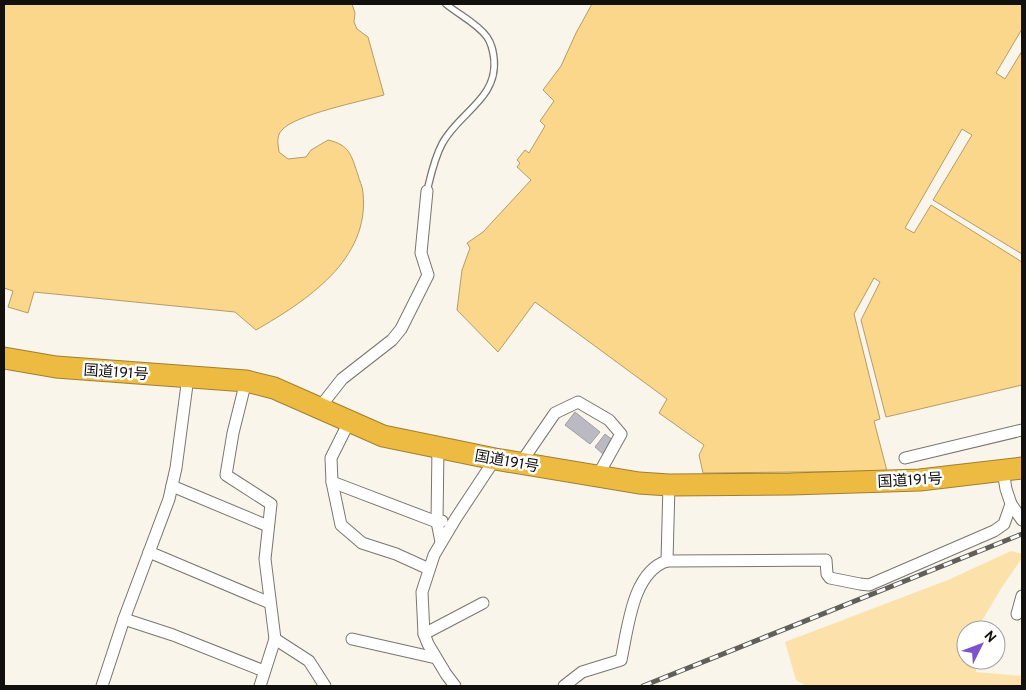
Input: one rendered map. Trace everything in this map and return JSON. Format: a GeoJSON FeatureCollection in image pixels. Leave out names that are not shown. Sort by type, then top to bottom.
{"type":"FeatureCollection","features":[{"type":"Feature","properties":{"kind":"highway","name":"国道191号"},"geometry":{"type":"LineString","coordinates":[[4,358],[56,367],[246,381],[274,388],[383,436],[520,464],[639,483],[669,485],[791,484],[920,480],[1012,469]]}},
{"type":"Feature","properties":{"kind":"street"},"geometry":{"type":"LineString","coordinates":[[320,408],[342,379],[392,340],[410,314],[428,275],[420,253],[427,191]]}},
{"type":"Feature","properties":{"kind":"street"},"geometry":{"type":"LineString","coordinates":[[102,686],[124,618],[169,499],[176,468],[188,377]]}},
{"type":"Feature","properties":{"kind":"street"},"geometry":{"type":"LineString","coordinates":[[246,381],[233,433],[226,475],[271,504],[265,559],[275,639],[260,686]]}},
{"type":"Feature","properties":{"kind":"street"},"geometry":{"type":"LineString","coordinates":[[520,464],[555,413],[578,402],[609,420],[622,434],[597,477]]}},
{"type":"Feature","properties":{"kind":"street"},"geometry":{"type":"LineString","coordinates":[[349,422],[331,458],[332,482],[341,525],[362,542],[396,554],[429,569]]}},
{"type":"Feature","properties":{"kind":"street"},"geometry":{"type":"LineString","coordinates":[[905,458],[1022,430]]}},
{"type":"Feature","properties":{"kind":"street"},"geometry":{"type":"LineString","coordinates":[[438,447],[436,522],[441,542]]}},
{"type":"Feature","properties":{"kind":"street"},"geometry":{"type":"LineString","coordinates":[[455,686],[436,658],[424,634],[422,592],[429,569],[441,542],[495,459]]}},
{"type":"Feature","properties":{"kind":"street"},"geometry":{"type":"LineString","coordinates":[[1012,469],[1006,489],[1012,504],[1022,520]]}},
{"type":"Feature","properties":{"kind":"street"},"geometry":{"type":"LineString","coordinates":[[332,482],[436,522],[456,518]]}},
{"type":"Feature","properties":{"kind":"street"},"geometry":{"type":"LineString","coordinates":[[667,561],[669,485]]}},
{"type":"Feature","properties":{"kind":"street"},"geometry":{"type":"LineString","coordinates":[[172,486],[268,526]]}},
{"type":"Feature","properties":{"kind":"street"},"geometry":{"type":"LineString","coordinates":[[564,686],[582,672],[621,660],[635,599],[642,580],[659,563],[667,561],[826,560],[827,574],[830,578],[869,584],[994,531],[1004,524],[1012,504]]}},
{"type":"Feature","properties":{"kind":"street"},"geometry":{"type":"LineString","coordinates":[[149,552],[270,604]]}},
{"type":"Feature","properties":{"kind":"street"},"geometry":{"type":"LineString","coordinates":[[1017,614],[1022,596]]}},
{"type":"Feature","properties":{"kind":"street"},"geometry":{"type":"LineString","coordinates":[[424,634],[483,603]]}},
{"type":"Feature","properties":{"kind":"street"},"geometry":{"type":"LineString","coordinates":[[124,618],[264,671]]}},
{"type":"Feature","properties":{"kind":"street"},"geometry":{"type":"LineString","coordinates":[[275,639],[309,661],[325,686]]}},
{"type":"Feature","properties":{"kind":"street"},"geometry":{"type":"LineString","coordinates":[[352,639],[436,658]]}},
{"type":"Feature","properties":{"kind":"street"},"geometry":{"type":"LineString","coordinates":[[442,686],[446,674]]}},
{"type":"Feature","properties":{"kind":"lane"},"geometry":{"type":"LineString","coordinates":[[427,191],[434,162],[442,143],[452,128],[480,102],[492,81],[494,64],[493,48],[487,37],[446,4]]}},
{"type":"Feature","properties":{"kind":"shaded area"},"geometry":{"type":"Polygon","coordinates":[[[4,4],[352,4],[355,13],[354,22],[357,29],[368,37],[384,95],[329,109],[300,119],[282,130],[278,140],[279,152],[288,159],[306,157],[311,150],[328,140],[345,148],[353,162],[363,193],[362,217],[356,239],[345,258],[331,276],[295,306],[256,330],[235,312],[34,292],[28,313],[8,307],[13,291],[4,288],[4,4]]]}},
{"type":"Feature","properties":{"kind":"shaded area"},"geometry":{"type":"Polygon","coordinates":[[[592,4],[1022,4],[1022,29],[996,73],[1005,79],[1022,51],[1022,254],[933,200],[972,135],[962,129],[905,228],[914,233],[931,205],[1022,262],[1022,385],[886,417],[861,320],[880,282],[874,278],[854,314],[880,419],[874,421],[887,471],[703,473],[699,455],[704,445],[659,413],[667,399],[535,302],[498,352],[457,310],[462,270],[470,248],[467,243],[483,232],[531,180],[517,167],[520,163],[517,160],[525,150],[529,153],[545,126],[540,121],[554,101],[543,90],[561,66],[592,4]]]}},
{"type":"Feature","properties":{"kind":"shaded area"},"geometry":{"type":"Polygon","coordinates":[[[1011,551],[1022,554],[1022,558],[982,620],[956,620],[956,670],[976,670],[976,672],[1022,676],[1022,686],[806,686],[796,680],[785,642],[948,580],[1011,551]]]}},
{"type":"Feature","properties":{"kind":"building"},"geometry":{"type":"Polygon","coordinates":[[[575,412],[600,432],[590,444],[565,425],[575,412]]]}},
{"type":"Feature","properties":{"kind":"building"},"geometry":{"type":"Polygon","coordinates":[[[605,434],[614,441],[603,454],[595,447],[605,434]]]}},
{"type":"Feature","properties":{"kind":"railway"},"geometry":{"type":"LineString","coordinates":[[643,686],[1022,534]]}}]}
